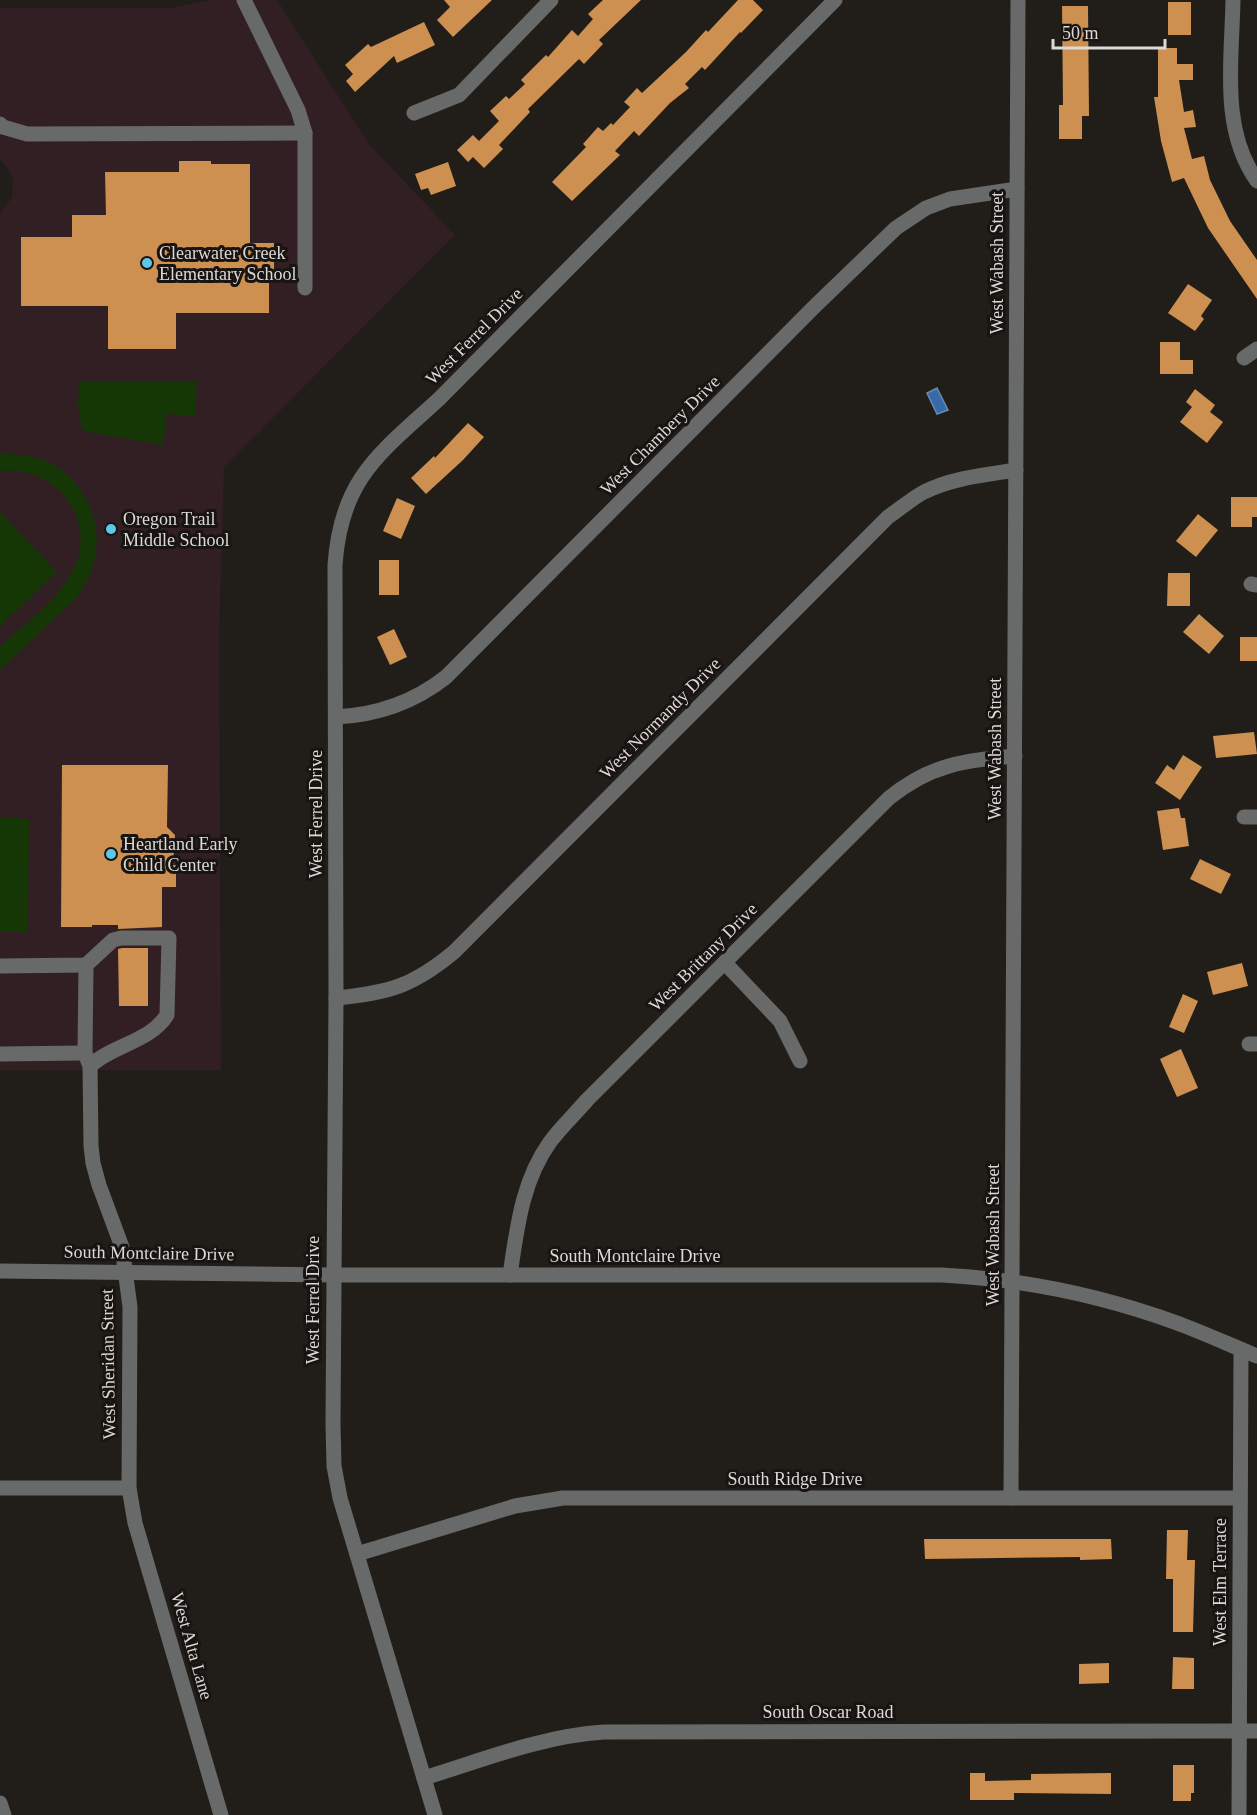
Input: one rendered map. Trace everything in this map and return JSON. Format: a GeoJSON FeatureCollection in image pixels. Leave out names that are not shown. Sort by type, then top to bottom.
{"type":"FeatureCollection","features":[{"type":"Feature","properties":{"kind":"street"},"geometry":{"type":"LineString","coordinates":[[244,0],[298,110],[305,133],[305,288]]}},
{"type":"Feature","properties":{"kind":"street"},"geometry":{"type":"LineString","coordinates":[[414,113],[459,95],[551,0]]}},
{"type":"Feature","properties":{"kind":"street","name":"West Ferrel Drive"},"geometry":{"type":"LineString","coordinates":[[435,1815],[340,1498],[334,1466],[335,565],[337,539],[343,514],[362,475],[378,455],[439,399],[835,0]]}},
{"type":"Feature","properties":{"kind":"street","name":"West Wabash Street"},"geometry":{"type":"LineString","coordinates":[[1011,1498],[1018,0]]}},
{"type":"Feature","properties":{"kind":"street"},"geometry":{"type":"LineString","coordinates":[[1233,0],[1232,109],[1238,143],[1257,181]]}},
{"type":"Feature","properties":{"kind":"street"},"geometry":{"type":"LineString","coordinates":[[0,124],[27,134],[305,133]]}},
{"type":"Feature","properties":{"kind":"street","name":"West Chambery Drive"},"geometry":{"type":"LineString","coordinates":[[336,717],[370,714],[385,710],[421,694],[446,677],[896,228],[920,211],[950,199],[1017,189]]}},
{"type":"Feature","properties":{"kind":"street"},"geometry":{"type":"LineString","coordinates":[[1244,358],[1257,348]]}},
{"type":"Feature","properties":{"kind":"street","name":"West Normandy Drive"},"geometry":{"type":"LineString","coordinates":[[336,998],[392,990],[421,977],[454,952],[888,517],[935,487],[962,478],[1016,470]]}},
{"type":"Feature","properties":{"kind":"street","name":"West Brittany Drive"},"geometry":{"type":"LineString","coordinates":[[510,1275],[516,1231],[532,1173],[549,1143],[587,1100],[889,798],[924,774],[949,765],[963,761],[1015,756]]}},
{"type":"Feature","properties":{"kind":"street"},"geometry":{"type":"LineString","coordinates":[[0,966],[86,965],[112,940],[169,938],[169,998],[167,1015],[160,1025],[125,1046],[87,1059],[0,1054]]}},
{"type":"Feature","properties":{"kind":"street"},"geometry":{"type":"LineString","coordinates":[[724,963],[780,1021],[800,1060]]}},
{"type":"Feature","properties":{"kind":"street","name":"West Sheridan Street"},"geometry":{"type":"LineString","coordinates":[[86,965],[90,1146],[99,1185],[122,1247],[130,1307],[129,1488]]}},
{"type":"Feature","properties":{"kind":"street","name":"South Montclaire Drive"},"geometry":{"type":"LineString","coordinates":[[0,1271],[333,1275],[941,1275],[1012,1281],[1106,1300],[1178,1323],[1257,1356]]}},
{"type":"Feature","properties":{"kind":"street","name":"West Elm Terrace"},"geometry":{"type":"LineString","coordinates":[[1239,1815],[1241,1350]]}},
{"type":"Feature","properties":{"kind":"street"},"geometry":{"type":"LineString","coordinates":[[0,1488],[129,1488]]}},
{"type":"Feature","properties":{"kind":"street","name":"West Alta Lane"},"geometry":{"type":"LineString","coordinates":[[129,1488],[135,1523],[221,1815]]}},
{"type":"Feature","properties":{"kind":"street","name":"South Ridge Drive"},"geometry":{"type":"LineString","coordinates":[[357,1554],[515,1506],[563,1498],[1240,1498]]}},
{"type":"Feature","properties":{"kind":"street","name":"South Oscar Road"},"geometry":{"type":"LineString","coordinates":[[424,1778],[555,1738],[604,1732],[1257,1731]]}},
{"type":"Feature","properties":{"kind":"street"},"geometry":{"type":"LineString","coordinates":[[0,1803],[3,1815]]}},
{"type":"Feature","properties":{"kind":"shaded area","name":"Oregon Trail Middle School"},"geometry":{"type":"Polygon","coordinates":[[[212,0],[277,0],[368,143],[455,235],[224,467],[219,635],[221,1070],[0,1070],[0,214],[12,197],[13,180],[11,173],[0,159],[0,8],[170,8],[212,0]]]}},
{"type":"Feature","properties":{"kind":"green space"},"geometry":{"type":"Polygon","coordinates":[[[79,381],[197,382],[195,416],[167,414],[163,445],[89,432],[82,429],[78,407],[79,381]]]}},
{"type":"Feature","properties":{"kind":"green space"},"geometry":{"type":"Polygon","coordinates":[[[0,454],[41,459],[59,468],[74,481],[93,514],[96,552],[91,571],[79,593],[0,670],[0,647],[57,594],[76,563],[80,545],[77,517],[63,494],[49,482],[26,472],[0,471],[0,454]]]}},
{"type":"Feature","properties":{"kind":"green space"},"geometry":{"type":"Polygon","coordinates":[[[0,512],[57,572],[0,626],[0,512]]]}},
{"type":"Feature","properties":{"kind":"green space"},"geometry":{"type":"Polygon","coordinates":[[[0,817],[29,819],[28,932],[0,932],[0,817]]]}},
{"type":"Feature","properties":{"kind":"water"},"geometry":{"type":"Polygon","coordinates":[[[937,388],[948,410],[937,414],[927,393],[937,388]]]}},
{"type":"Feature","properties":{"kind":"building"},"geometry":{"type":"Polygon","coordinates":[[[444,0],[492,0],[453,37],[437,20],[450,7],[444,0]]]}},
{"type":"Feature","properties":{"kind":"building"},"geometry":{"type":"Polygon","coordinates":[[[603,0],[641,0],[599,40],[603,44],[584,64],[579,59],[528,109],[530,112],[499,145],[503,149],[484,168],[473,157],[468,162],[457,150],[473,135],[479,141],[499,121],[490,111],[506,96],[509,99],[525,84],[521,80],[546,55],[548,57],[572,30],[578,36],[593,19],[588,14],[603,0]]]}},
{"type":"Feature","properties":{"kind":"building"},"geometry":{"type":"Polygon","coordinates":[[[738,0],[753,0],[763,10],[705,70],[702,67],[685,84],[689,88],[670,103],[639,136],[634,131],[615,151],[620,155],[572,201],[552,182],[586,147],[583,144],[598,127],[603,131],[611,123],[613,125],[630,107],[624,102],[637,88],[642,93],[706,30],[708,32],[738,0]]]}},
{"type":"Feature","properties":{"kind":"building"},"geometry":{"type":"Polygon","coordinates":[[[1168,2],[1191,2],[1191,35],[1168,35],[1168,2]]]}},
{"type":"Feature","properties":{"kind":"building"},"geometry":{"type":"Polygon","coordinates":[[[1062,6],[1088,6],[1089,116],[1082,116],[1082,139],[1059,139],[1059,105],[1063,105],[1062,6]]]}},
{"type":"Feature","properties":{"kind":"building"},"geometry":{"type":"Polygon","coordinates":[[[424,22],[435,45],[397,63],[394,56],[355,92],[346,81],[353,74],[345,65],[368,44],[371,47],[424,22]]]}},
{"type":"Feature","properties":{"kind":"building"},"geometry":{"type":"Polygon","coordinates":[[[1158,48],[1177,48],[1177,64],[1193,64],[1193,80],[1179,80],[1184,112],[1193,110],[1196,127],[1184,128],[1192,159],[1204,156],[1210,180],[1230,221],[1257,260],[1257,299],[1208,228],[1184,178],[1172,182],[1161,141],[1154,97],[1158,97],[1158,48]]]}},
{"type":"Feature","properties":{"kind":"building","name":"Clearwater Creek Elementary School"},"geometry":{"type":"Polygon","coordinates":[[[179,161],[250,164],[250,243],[274,243],[274,283],[269,283],[269,313],[176,313],[176,349],[108,349],[108,306],[21,306],[21,237],[72,237],[72,215],[106,215],[105,172],[179,172],[179,161]]]}},
{"type":"Feature","properties":{"kind":"building"},"geometry":{"type":"Polygon","coordinates":[[[448,162],[456,186],[431,195],[428,188],[421,190],[415,174],[448,162]]]}},
{"type":"Feature","properties":{"kind":"building"},"geometry":{"type":"Polygon","coordinates":[[[1188,284],[1212,300],[1201,316],[1204,319],[1195,331],[1168,313],[1188,284]]]}},
{"type":"Feature","properties":{"kind":"building"},"geometry":{"type":"Polygon","coordinates":[[[1160,342],[1180,342],[1180,360],[1193,360],[1193,374],[1160,374],[1160,342]]]}},
{"type":"Feature","properties":{"kind":"building"},"geometry":{"type":"Polygon","coordinates":[[[1195,389],[1215,405],[1210,412],[1223,422],[1207,443],[1180,422],[1192,407],[1186,402],[1195,389]]]}},
{"type":"Feature","properties":{"kind":"building"},"geometry":{"type":"Polygon","coordinates":[[[468,423],[484,437],[426,494],[411,478],[434,456],[435,458],[468,423]]]}},
{"type":"Feature","properties":{"kind":"building"},"geometry":{"type":"Polygon","coordinates":[[[1231,497],[1257,497],[1257,517],[1252,517],[1252,527],[1231,527],[1231,497]]]}},
{"type":"Feature","properties":{"kind":"building"},"geometry":{"type":"Polygon","coordinates":[[[397,498],[415,506],[401,539],[383,531],[397,498]]]}},
{"type":"Feature","properties":{"kind":"building"},"geometry":{"type":"Polygon","coordinates":[[[1198,514],[1218,530],[1196,557],[1176,541],[1198,514]]]}},
{"type":"Feature","properties":{"kind":"building"},"geometry":{"type":"Polygon","coordinates":[[[379,560],[399,560],[399,595],[379,595],[379,560]]]}},
{"type":"Feature","properties":{"kind":"building"},"geometry":{"type":"Polygon","coordinates":[[[1168,573],[1190,573],[1190,606],[1167,606],[1168,573]]]}},
{"type":"Feature","properties":{"kind":"building"},"geometry":{"type":"Polygon","coordinates":[[[1199,614],[1224,636],[1209,654],[1183,632],[1199,614]]]}},
{"type":"Feature","properties":{"kind":"building"},"geometry":{"type":"Polygon","coordinates":[[[394,629],[407,657],[390,665],[377,637],[394,629]]]}},
{"type":"Feature","properties":{"kind":"building"},"geometry":{"type":"Polygon","coordinates":[[[1240,637],[1257,637],[1257,661],[1240,661],[1240,637]]]}},
{"type":"Feature","properties":{"kind":"building"},"geometry":{"type":"Polygon","coordinates":[[[1254,732],[1257,754],[1216,758],[1213,736],[1254,732]]]}},
{"type":"Feature","properties":{"kind":"building"},"geometry":{"type":"Polygon","coordinates":[[[1183,755],[1202,767],[1180,800],[1155,783],[1167,765],[1174,770],[1183,755]]]}},
{"type":"Feature","properties":{"kind":"building","name":"Heartland Early Child Center"},"geometry":{"type":"Polygon","coordinates":[[[62,765],[168,765],[167,827],[175,835],[173,865],[176,865],[176,887],[162,887],[162,927],[118,929],[118,925],[92,925],[92,927],[61,927],[62,765]]]}},
{"type":"Feature","properties":{"kind":"building"},"geometry":{"type":"Polygon","coordinates":[[[1179,808],[1181,818],[1185,818],[1189,846],[1163,850],[1157,811],[1179,808]]]}},
{"type":"Feature","properties":{"kind":"building"},"geometry":{"type":"Polygon","coordinates":[[[1200,859],[1231,874],[1221,894],[1190,879],[1200,859]]]}},
{"type":"Feature","properties":{"kind":"building"},"geometry":{"type":"Polygon","coordinates":[[[148,948],[148,1006],[119,1006],[118,949],[148,948]]]}},
{"type":"Feature","properties":{"kind":"building"},"geometry":{"type":"Polygon","coordinates":[[[1242,963],[1248,986],[1213,995],[1207,972],[1242,963]]]}},
{"type":"Feature","properties":{"kind":"building"},"geometry":{"type":"Polygon","coordinates":[[[1183,994],[1198,1001],[1184,1033],[1169,1027],[1183,994]]]}},
{"type":"Feature","properties":{"kind":"building"},"geometry":{"type":"Polygon","coordinates":[[[1181,1049],[1198,1088],[1177,1097],[1160,1059],[1181,1049]]]}},
{"type":"Feature","properties":{"kind":"building"},"geometry":{"type":"Polygon","coordinates":[[[1167,1530],[1188,1530],[1187,1560],[1195,1560],[1193,1632],[1173,1632],[1173,1579],[1166,1579],[1167,1530]]]}},
{"type":"Feature","properties":{"kind":"building"},"geometry":{"type":"Polygon","coordinates":[[[924,1539],[1111,1539],[1112,1559],[1080,1560],[1080,1557],[925,1559],[924,1539]]]}},
{"type":"Feature","properties":{"kind":"building"},"geometry":{"type":"Polygon","coordinates":[[[1173,1657],[1194,1658],[1194,1689],[1172,1689],[1173,1657]]]}},
{"type":"Feature","properties":{"kind":"building"},"geometry":{"type":"Polygon","coordinates":[[[1109,1663],[1109,1683],[1079,1684],[1079,1664],[1109,1663]]]}},
{"type":"Feature","properties":{"kind":"building"},"geometry":{"type":"Polygon","coordinates":[[[1173,1765],[1194,1765],[1194,1793],[1191,1793],[1191,1801],[1173,1801],[1173,1765]]]}},
{"type":"Feature","properties":{"kind":"building"},"geometry":{"type":"Polygon","coordinates":[[[970,1773],[985,1773],[985,1781],[1031,1780],[1031,1774],[1111,1773],[1111,1794],[1014,1793],[1014,1800],[970,1800],[970,1773]]]}},
{"type":"Feature","properties":{"kind":"place","name":"Clearwater Creek Elementary School"},"geometry":{"type":"Point","coordinates":[147,263]}},
{"type":"Feature","properties":{"kind":"place","name":"Oregon Trail Middle School"},"geometry":{"type":"Point","coordinates":[111,529]}},
{"type":"Feature","properties":{"kind":"place","name":"Heartland Early Child Center"},"geometry":{"type":"Point","coordinates":[111,854]}}]}
